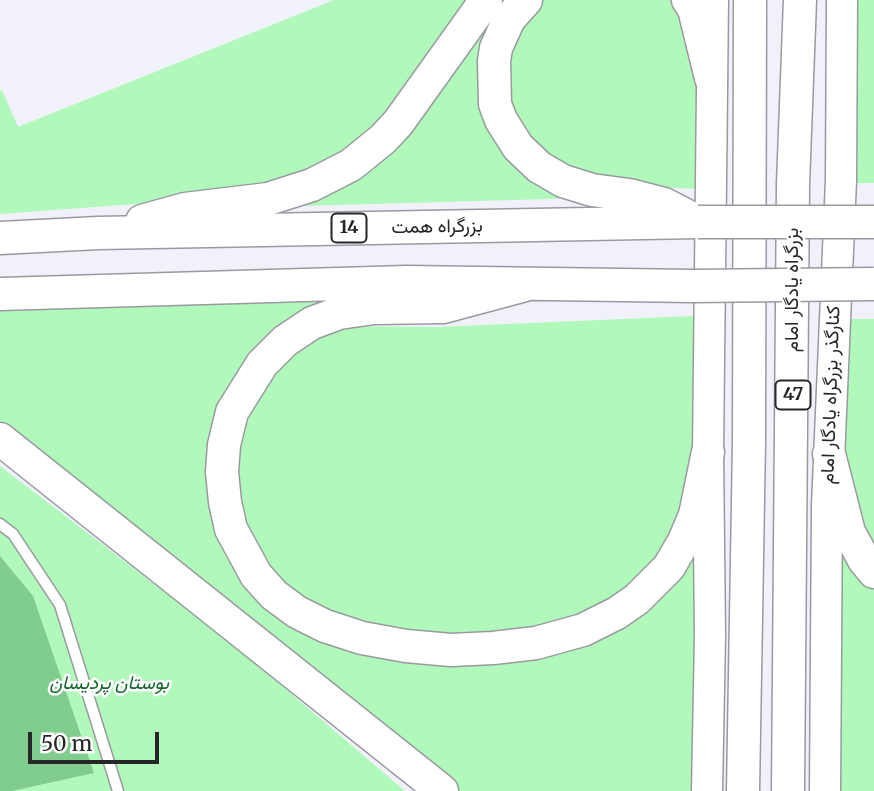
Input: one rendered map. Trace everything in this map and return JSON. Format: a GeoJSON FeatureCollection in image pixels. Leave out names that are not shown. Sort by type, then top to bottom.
{"type":"FeatureCollection","features":[{"type":"Feature","properties":{"kind":"highway"},"geometry":{"type":"LineString","coordinates":[[97,233],[185,209],[268,199],[312,184],[351,164],[398,124],[486,0]]}},
{"type":"Feature","properties":{"kind":"highway"},"geometry":{"type":"LineString","coordinates":[[526,0],[509,19],[494,61],[495,104],[517,147],[539,167],[563,181],[592,190],[629,195],[664,204],[698,222]]}},
{"type":"Feature","properties":{"kind":"highway"},"geometry":{"type":"LineString","coordinates":[[688,0],[694,9],[711,78]]}},
{"type":"Feature","properties":{"kind":"highway","name":"47"},"geometry":{"type":"LineString","coordinates":[[743,791],[749,442],[750,0]]}},
{"type":"Feature","properties":{"kind":"highway","name":"بزرگراه یادگار امام"},"geometry":{"type":"LineString","coordinates":[[788,791],[793,184],[800,0]]}},
{"type":"Feature","properties":{"kind":"highway","name":"بزرگراه همت"},"geometry":{"type":"LineString","coordinates":[[0,238],[97,233],[698,222],[874,222]]}},
{"type":"Feature","properties":{"kind":"highway"},"geometry":{"type":"LineString","coordinates":[[0,294],[406,282],[693,286],[874,284]]}},
{"type":"Feature","properties":{"kind":"highway"},"geometry":{"type":"LineString","coordinates":[[525,285],[443,307],[374,308],[339,313],[312,323],[285,341],[262,365],[232,412],[224,445],[222,472],[231,529],[256,575],[274,595],[297,612],[325,626],[362,638],[406,646],[451,650],[493,648],[536,643],[583,630],[617,613],[637,599],[669,567],[695,515],[708,452]]}},
{"type":"Feature","properties":{"kind":"highway"},"geometry":{"type":"LineString","coordinates":[[0,439],[442,791]]}},
{"type":"Feature","properties":{"kind":"highway"},"geometry":{"type":"LineString","coordinates":[[829,454],[849,532],[864,560],[874,572]]}},
{"type":"Feature","properties":{"kind":"main road"},"geometry":{"type":"LineString","coordinates":[[707,791],[711,552],[708,452],[713,0]]}},
{"type":"Feature","properties":{"kind":"main road","name":"کنارگذر بزرگراه یادگار امام"},"geometry":{"type":"LineString","coordinates":[[825,791],[829,454],[841,180],[842,0]]}},
{"type":"Feature","properties":{"kind":"lane"},"geometry":{"type":"LineString","coordinates":[[0,524],[13,534],[60,605],[118,791]]}},
{"type":"Feature","properties":{"kind":"green space"},"geometry":{"type":"Polygon","coordinates":[[[334,0],[476,0],[416,87],[333,166],[230,197],[0,214],[0,91],[2,90],[18,127],[334,0]]]}},
{"type":"Feature","properties":{"kind":"green space"},"geometry":{"type":"Polygon","coordinates":[[[496,0],[516,0],[485,87],[584,198],[266,207],[318,190],[496,0]]]}},
{"type":"Feature","properties":{"kind":"green space"},"geometry":{"type":"Polygon","coordinates":[[[536,0],[679,0],[698,65],[703,189],[593,182],[522,143],[500,72],[536,0]]]}},
{"type":"Feature","properties":{"kind":"green space"},"geometry":{"type":"Polygon","coordinates":[[[852,0],[874,0],[874,183],[852,183],[852,0]]]}},
{"type":"Feature","properties":{"kind":"green space"},"geometry":{"type":"Polygon","coordinates":[[[389,300],[275,341],[215,490],[307,626],[559,650],[696,543],[698,791],[455,791],[0,430],[0,311],[218,302],[389,300]]]}},
{"type":"Feature","properties":{"kind":"green space"},"geometry":{"type":"Polygon","coordinates":[[[693,316],[701,407],[677,536],[612,607],[507,638],[389,634],[300,603],[242,543],[232,436],[279,359],[330,326],[437,327],[693,316]]]}},
{"type":"Feature","properties":{"kind":"green space"},"geometry":{"type":"Polygon","coordinates":[[[846,319],[874,319],[874,562],[866,549],[844,453],[846,319]]]}},
{"type":"Feature","properties":{"kind":"green space","name":"بوستان پردیسان"},"geometry":{"type":"Polygon","coordinates":[[[0,466],[234,645],[405,791],[0,791],[0,466]]]}},
{"type":"Feature","properties":{"kind":"green space"},"geometry":{"type":"Polygon","coordinates":[[[841,542],[874,587],[874,791],[833,791],[841,542]]]}},
{"type":"Feature","properties":{"kind":"green space"},"geometry":{"type":"Polygon","coordinates":[[[0,556],[33,596],[94,773],[12,791],[0,791],[0,556]]]}}]}
